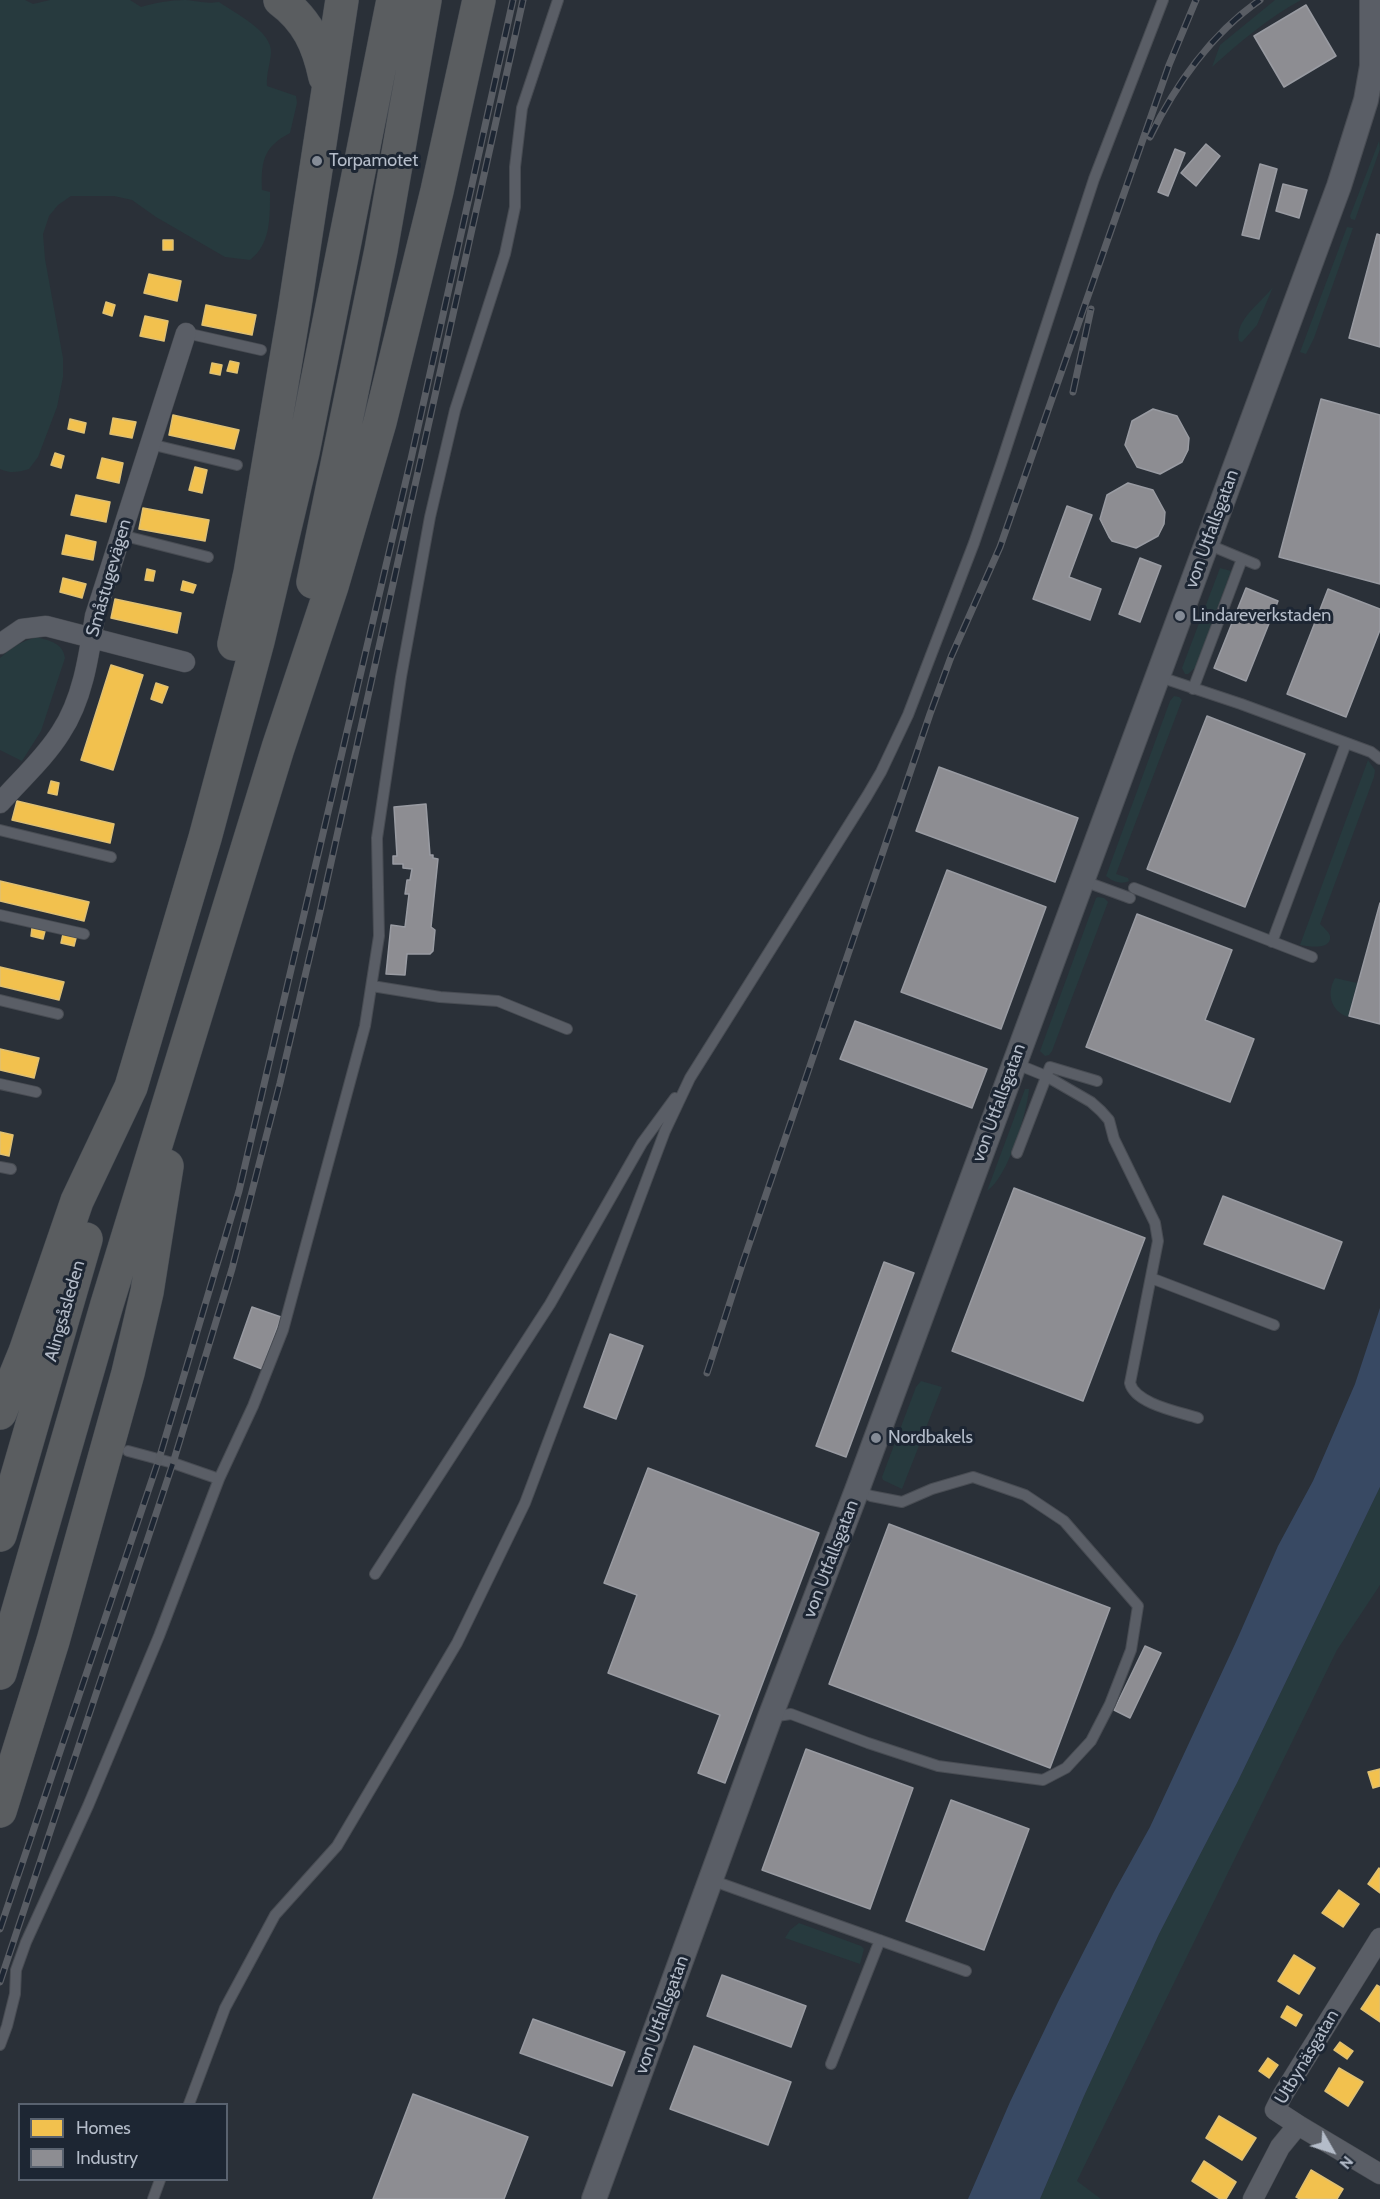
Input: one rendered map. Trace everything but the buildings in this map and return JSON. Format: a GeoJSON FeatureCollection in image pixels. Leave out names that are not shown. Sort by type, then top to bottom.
{"type":"FeatureCollection","features":[{"type":"Feature","properties":{"kind":"highway"},"geometry":{"type":"LineString","coordinates":[[280,0],[297,13],[309,29],[321,57],[327,87]]}},
{"type":"Feature","properties":{"kind":"highway"},"geometry":{"type":"LineString","coordinates":[[205,838],[215,735],[250,573],[294,312],[342,0]]}},
{"type":"Feature","properties":{"kind":"highway"},"geometry":{"type":"LineString","coordinates":[[0,1413],[25,1352],[77,1201],[131,1087],[205,838],[258,641],[303,452],[393,0]]}},
{"type":"Feature","properties":{"kind":"highway"},"geometry":{"type":"LineString","coordinates":[[283,731],[381,250],[425,0]]}},
{"type":"Feature","properties":{"kind":"highway"},"geometry":{"type":"LineString","coordinates":[[0,1673],[104,1315],[283,731],[332,586],[380,422],[437,191],[479,0]]}},
{"type":"Feature","properties":{"kind":"highway"},"geometry":{"type":"LineString","coordinates":[[0,1811],[53,1641],[120,1405],[144,1304],[187,1045]]}},
{"type":"Feature","properties":{"kind":"highway","name":"Alingsåsleden"},"geometry":{"type":"LineString","coordinates":[[0,1535],[131,1087]]}},
{"type":"Feature","properties":{"kind":"street","name":"von Utfallsgatan"},"geometry":{"type":"LineString","coordinates":[[594,2199],[770,1717],[857,1490],[1356,136],[1372,66],[1372,0]]}},
{"type":"Feature","properties":{"kind":"street","name":"Småstugevägen"},"geometry":{"type":"LineString","coordinates":[[0,803],[52,745],[71,715],[88,662],[95,616],[186,333]]}},
{"type":"Feature","properties":{"kind":"street"},"geometry":{"type":"LineString","coordinates":[[0,644],[22,629],[46,626],[185,662]]}},
{"type":"Feature","properties":{"kind":"street","name":"Utbynäsgatan"},"geometry":{"type":"LineString","coordinates":[[1253,2199],[1280,2147],[1298,2125],[1275,2110],[1379,1940]]}},
{"type":"Feature","properties":{"kind":"street"},"geometry":{"type":"LineString","coordinates":[[1298,2125],[1380,2174]]}},
{"type":"Feature","properties":{"kind":"lane"},"geometry":{"type":"LineString","coordinates":[[0,2044],[15,1994],[16,1970],[26,1942],[88,1806],[159,1636],[219,1479],[253,1406],[284,1330],[365,1026],[379,936],[377,838],[401,677],[430,517],[454,410],[505,254],[514,207],[515,167],[522,108],[558,0]]}},
{"type":"Feature","properties":{"kind":"lane"},"geometry":{"type":"LineString","coordinates":[[375,1574],[550,1304],[630,1161],[690,1078],[881,772],[908,716],[974,543],[1094,179],[1163,0]]}},
{"type":"Feature","properties":{"kind":"lane"},"geometry":{"type":"LineString","coordinates":[[186,333],[261,350]]}},
{"type":"Feature","properties":{"kind":"lane"},"geometry":{"type":"LineString","coordinates":[[150,444],[237,465]]}},
{"type":"Feature","properties":{"kind":"lane"},"geometry":{"type":"LineString","coordinates":[[121,535],[208,557]]}},
{"type":"Feature","properties":{"kind":"lane"},"geometry":{"type":"LineString","coordinates":[[1207,544],[1255,564]]}},
{"type":"Feature","properties":{"kind":"lane"},"geometry":{"type":"LineString","coordinates":[[1193,689],[1242,559]]}},
{"type":"Feature","properties":{"kind":"lane"},"geometry":{"type":"LineString","coordinates":[[1157,676],[1371,752],[1380,759]]}},
{"type":"Feature","properties":{"kind":"lane"},"geometry":{"type":"LineString","coordinates":[[1272,942],[1346,743]]}},
{"type":"Feature","properties":{"kind":"lane"},"geometry":{"type":"LineString","coordinates":[[0,830],[111,857]]}},
{"type":"Feature","properties":{"kind":"lane"},"geometry":{"type":"LineString","coordinates":[[1081,880],[1132,893],[1312,957]]}},
{"type":"Feature","properties":{"kind":"lane"},"geometry":{"type":"LineString","coordinates":[[0,915],[84,934]]}},
{"type":"Feature","properties":{"kind":"lane"},"geometry":{"type":"LineString","coordinates":[[372,986],[440,997],[498,1001],[567,1029]]}},
{"type":"Feature","properties":{"kind":"lane"},"geometry":{"type":"LineString","coordinates":[[0,1000],[58,1014]]}},
{"type":"Feature","properties":{"kind":"lane"},"geometry":{"type":"LineString","coordinates":[[1014,1063],[1046,1076],[1091,1102],[1109,1120],[1114,1139],[1155,1223],[1158,1241],[1130,1383],[1131,1389],[1143,1400],[1198,1418]]}},
{"type":"Feature","properties":{"kind":"lane"},"geometry":{"type":"LineString","coordinates":[[1017,1153],[1050,1067],[1097,1081]]}},
{"type":"Feature","properties":{"kind":"lane"},"geometry":{"type":"LineString","coordinates":[[189,2103],[225,2008],[275,1915],[337,1846],[457,1643],[525,1503],[665,1131],[690,1078]]}},
{"type":"Feature","properties":{"kind":"lane"},"geometry":{"type":"LineString","coordinates":[[0,1084],[36,1092]]}},
{"type":"Feature","properties":{"kind":"lane"},"geometry":{"type":"LineString","coordinates":[[1151,1278],[1274,1325]]}},
{"type":"Feature","properties":{"kind":"lane"},"geometry":{"type":"LineString","coordinates":[[128,1451],[219,1479]]}},
{"type":"Feature","properties":{"kind":"lane"},"geometry":{"type":"LineString","coordinates":[[770,1717],[791,1714],[938,1766],[1043,1780],[1066,1768],[1091,1741],[1110,1704],[1131,1650],[1138,1606],[1064,1521],[1025,1495],[973,1478],[932,1489],[902,1502],[871,1496],[857,1490]]}},
{"type":"Feature","properties":{"kind":"lane"},"geometry":{"type":"LineString","coordinates":[[711,1880],[966,1971]]}},
{"type":"Feature","properties":{"kind":"lane"},"geometry":{"type":"LineString","coordinates":[[831,2064],[880,1940]]}},
{"type":"Feature","properties":{"kind":"lane"},"geometry":{"type":"LineString","coordinates":[[153,2199],[160,2181]]}},
{"type":"Feature","properties":{"kind":"green space"},"geometry":{"type":"Polygon","coordinates":[[[0,0],[25,0],[33,4],[50,0],[130,0],[141,7],[179,0],[219,2],[252,24],[266,38],[271,53],[267,86],[296,96],[297,103],[290,133],[274,144],[263,163],[262,190],[270,192],[268,229],[262,246],[250,260],[225,257],[156,217],[132,200],[114,196],[71,196],[58,205],[49,216],[43,234],[45,259],[63,358],[63,377],[57,407],[38,457],[29,469],[14,472],[0,469],[0,0]]]}},
{"type":"Feature","properties":{"kind":"green space"},"geometry":{"type":"Polygon","coordinates":[[[1275,0],[1301,0],[1266,23],[1212,67],[1220,45],[1275,0]]]}},
{"type":"Feature","properties":{"kind":"green space"},"geometry":{"type":"Polygon","coordinates":[[[1379,141],[1380,149],[1355,220],[1351,219],[1350,216],[1379,141]]]}},
{"type":"Feature","properties":{"kind":"green space"},"geometry":{"type":"Polygon","coordinates":[[[1347,227],[1353,228],[1314,338],[1306,354],[1300,352],[1347,227]]]}},
{"type":"Feature","properties":{"kind":"green space"},"geometry":{"type":"Polygon","coordinates":[[[1273,287],[1257,325],[1242,342],[1239,341],[1239,333],[1245,319],[1273,287]]]}},
{"type":"Feature","properties":{"kind":"green space"},"geometry":{"type":"Polygon","coordinates":[[[1220,568],[1231,571],[1196,667],[1185,674],[1182,668],[1220,568]]]}},
{"type":"Feature","properties":{"kind":"green space"},"geometry":{"type":"Polygon","coordinates":[[[37,637],[59,646],[65,658],[41,731],[22,761],[0,750],[0,658],[17,645],[37,637]]]}},
{"type":"Feature","properties":{"kind":"green space"},"geometry":{"type":"Polygon","coordinates":[[[1174,696],[1182,700],[1116,874],[1128,878],[1129,881],[1117,882],[1106,876],[1170,701],[1174,696]]]}},
{"type":"Feature","properties":{"kind":"green space"},"geometry":{"type":"Polygon","coordinates":[[[1368,760],[1375,770],[1374,777],[1320,924],[1329,934],[1330,941],[1323,946],[1300,945],[1368,760]]]}},
{"type":"Feature","properties":{"kind":"green space"},"geometry":{"type":"Polygon","coordinates":[[[1098,897],[1108,902],[1052,1051],[1045,1056],[1040,1051],[1098,897]]]}},
{"type":"Feature","properties":{"kind":"green space"},"geometry":{"type":"Polygon","coordinates":[[[1335,978],[1357,983],[1348,1017],[1338,1011],[1332,1001],[1331,990],[1335,978]]]}},
{"type":"Feature","properties":{"kind":"green space"},"geometry":{"type":"Polygon","coordinates":[[[1025,1089],[1029,1089],[1027,1101],[1015,1145],[1002,1173],[987,1191],[1025,1089]]]}},
{"type":"Feature","properties":{"kind":"green space"},"geometry":{"type":"Polygon","coordinates":[[[921,1381],[942,1387],[902,1489],[883,1480],[882,1477],[916,1387],[921,1381]]]}},
{"type":"Feature","properties":{"kind":"green space"},"geometry":{"type":"Polygon","coordinates":[[[1380,1487],[1380,1585],[1337,1650],[1077,2181],[1101,2199],[1040,2199],[1084,2096],[1159,1934],[1237,1783],[1380,1487]]]}},
{"type":"Feature","properties":{"kind":"green space"},"geometry":{"type":"Polygon","coordinates":[[[799,1923],[861,1946],[864,1949],[860,1964],[785,1938],[790,1930],[799,1923]]]}},
{"type":"Feature","properties":{"kind":"water"},"geometry":{"type":"Polygon","coordinates":[[[1380,1308],[1380,1487],[1237,1783],[1159,1934],[1084,2096],[1040,2199],[968,2199],[1010,2102],[1058,2002],[1150,1827],[1278,1546],[1313,1481],[1355,1384],[1380,1308]]]}},
{"type":"Feature","properties":{"kind":"railway"},"geometry":{"type":"LineString","coordinates":[[0,1929],[159,1459],[239,1191],[411,459],[513,0]]}},
{"type":"Feature","properties":{"kind":"railway"},"geometry":{"type":"LineString","coordinates":[[0,1982],[173,1463],[232,1269],[280,1083],[320,912],[523,0]]}},
{"type":"Feature","properties":{"kind":"railway"},"geometry":{"type":"LineString","coordinates":[[707,1373],[930,714],[951,657],[1000,547],[1169,65],[1196,0]]}},
{"type":"Feature","properties":{"kind":"railway"},"geometry":{"type":"LineString","coordinates":[[1150,137],[1171,98],[1196,61],[1226,28],[1260,0]]}},
{"type":"Feature","properties":{"kind":"railway"},"geometry":{"type":"LineString","coordinates":[[1073,392],[1091,309]]}},
{"type":"Feature","properties":{"kind":"place","name":"Torpamotet"},"geometry":{"type":"Point","coordinates":[317,161]}},
{"type":"Feature","properties":{"kind":"place","name":"Lindareverkstaden"},"geometry":{"type":"Point","coordinates":[1180,616]}},
{"type":"Feature","properties":{"kind":"place","name":"Nordbakels"},"geometry":{"type":"Point","coordinates":[876,1438]}}]}
